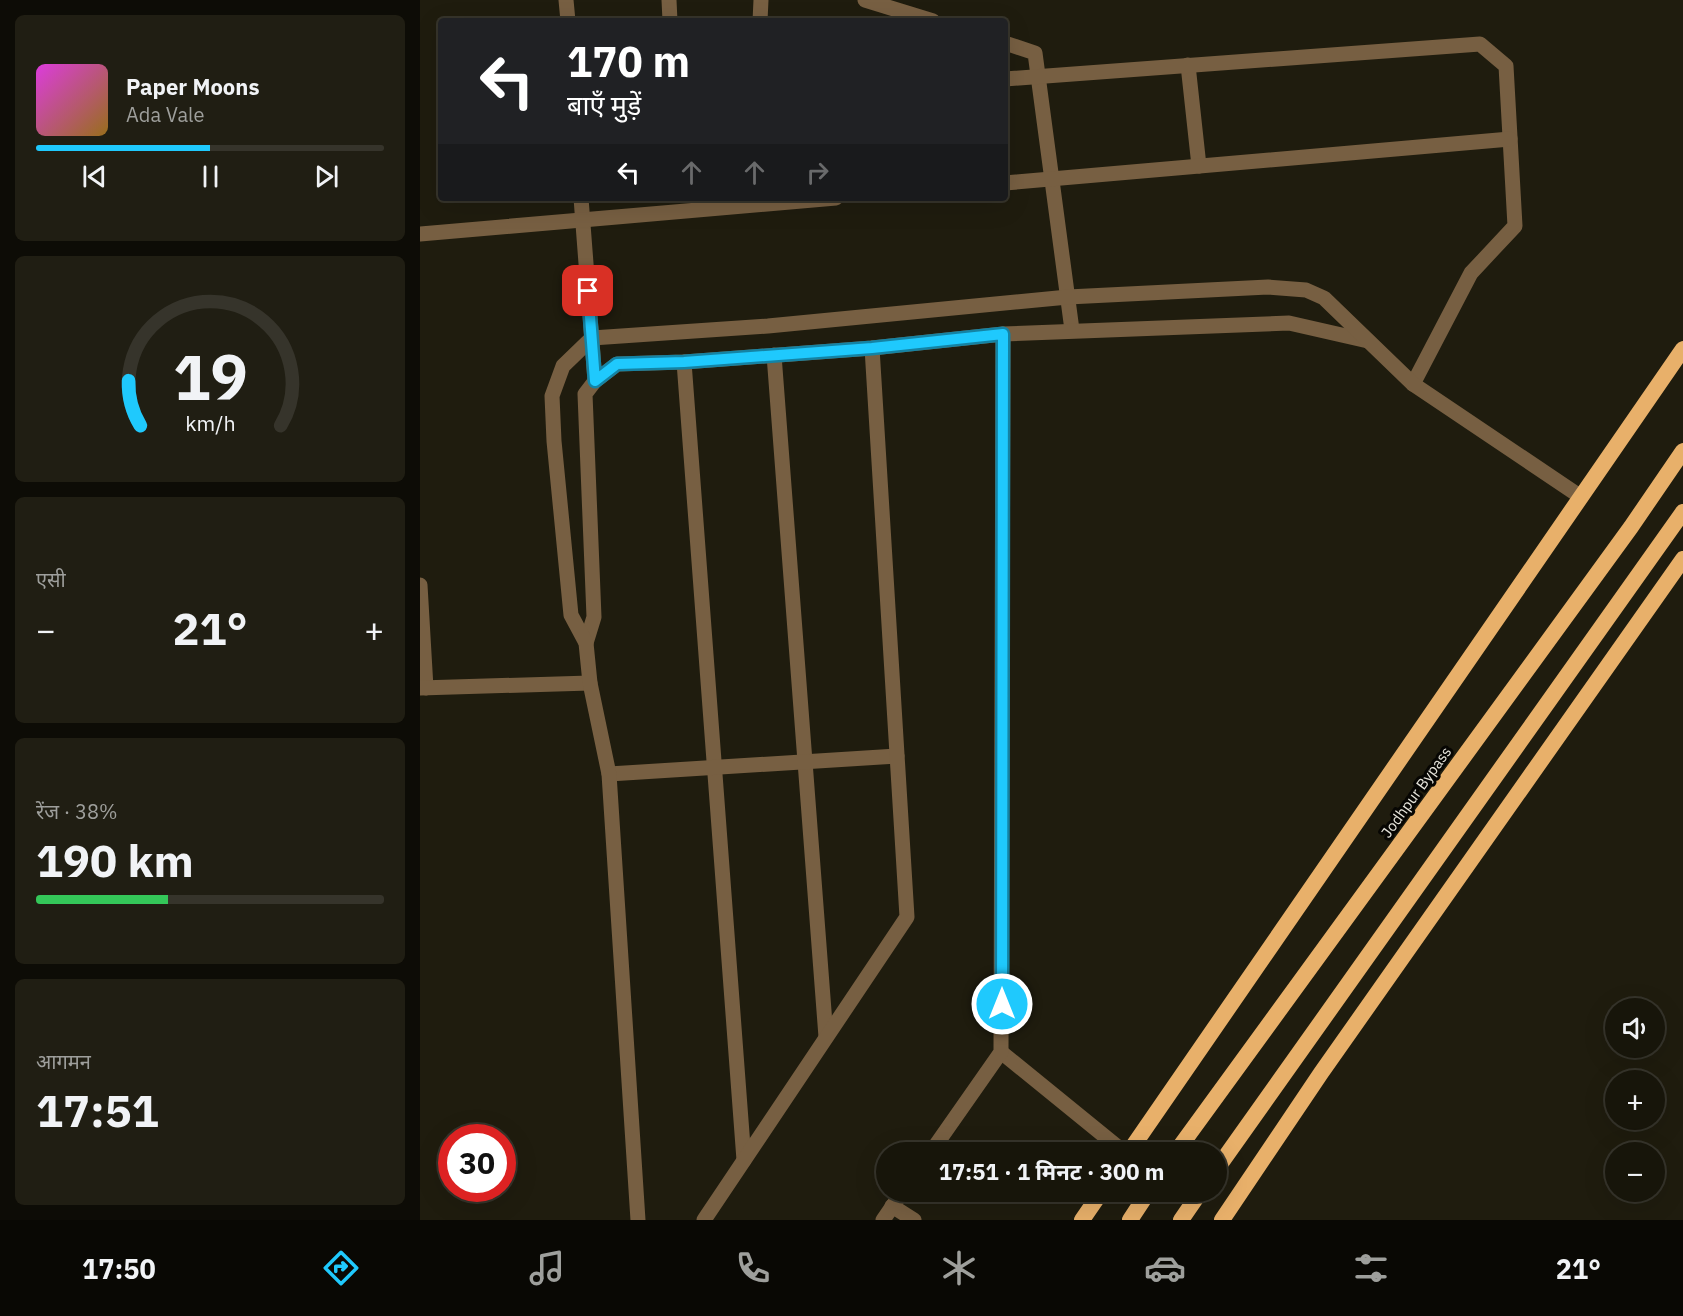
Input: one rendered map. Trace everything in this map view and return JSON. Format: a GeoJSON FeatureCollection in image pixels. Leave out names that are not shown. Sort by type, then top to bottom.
{"type":"FeatureCollection","features":[{"type":"Feature","properties":{"kind":"highway"},"geometry":{"type":"LineString","coordinates":[[1136,1142],[1683,349]]}},
{"type":"Feature","properties":{"kind":"highway","name":"Jodhpur Bypass"},"geometry":{"type":"LineString","coordinates":[[1183,1142],[1624,537],[1683,451]]}},
{"type":"Feature","properties":{"kind":"highway"},"geometry":{"type":"LineString","coordinates":[[1227,1155],[1683,512]]}},
{"type":"Feature","properties":{"kind":"highway"},"geometry":{"type":"LineString","coordinates":[[1222,1220],[1328,1064],[1683,559]]}},
{"type":"Feature","properties":{"kind":"highway"},"geometry":{"type":"LineString","coordinates":[[1082,1220],[1094,1202]]}},
{"type":"Feature","properties":{"kind":"highway"},"geometry":{"type":"LineString","coordinates":[[1130,1220],[1142,1202]]}},
{"type":"Feature","properties":{"kind":"highway"},"geometry":{"type":"LineString","coordinates":[[1181,1220],[1194,1202]]}},
{"type":"Feature","properties":{"kind":"street"},"geometry":{"type":"LineString","coordinates":[[566,0],[568,18]]}},
{"type":"Feature","properties":{"kind":"street"},"geometry":{"type":"LineString","coordinates":[[669,0],[670,18]]}},
{"type":"Feature","properties":{"kind":"street"},"geometry":{"type":"LineString","coordinates":[[760,18],[761,0]]}},
{"type":"Feature","properties":{"kind":"street"},"geometry":{"type":"LineString","coordinates":[[865,0],[923,18]]}},
{"type":"Feature","properties":{"kind":"street"},"geometry":{"type":"LineString","coordinates":[[1008,44],[1035,53],[1072,330]]}},
{"type":"Feature","properties":{"kind":"street"},"geometry":{"type":"LineString","coordinates":[[1008,79],[1480,44],[1506,66],[1515,226],[1471,273],[1413,384]]}},
{"type":"Feature","properties":{"kind":"street"},"geometry":{"type":"LineString","coordinates":[[1188,65],[1199,166]]}},
{"type":"Feature","properties":{"kind":"street"},"geometry":{"type":"LineString","coordinates":[[1008,183],[1510,139]]}},
{"type":"Feature","properties":{"kind":"street"},"geometry":{"type":"LineString","coordinates":[[581,201],[595,381]]}},
{"type":"Feature","properties":{"kind":"street"},"geometry":{"type":"LineString","coordinates":[[420,234],[802,201]]}},
{"type":"Feature","properties":{"kind":"street"},"geometry":{"type":"LineString","coordinates":[[638,1220],[609,774],[590,683],[586,643],[571,615],[554,441],[552,396],[563,366],[592,338],[768,327],[1068,297],[1268,287],[1306,290],[1324,298],[1413,384],[1581,497]]}},
{"type":"Feature","properties":{"kind":"street"},"geometry":{"type":"LineString","coordinates":[[586,643],[594,617],[585,394],[595,381],[617,364],[684,362],[872,348],[1003,334],[1289,322],[1368,340]]}},
{"type":"Feature","properties":{"kind":"street"},"geometry":{"type":"LineString","coordinates":[[938,1142],[1001,1052],[1003,334]]}},
{"type":"Feature","properties":{"kind":"street"},"geometry":{"type":"LineString","coordinates":[[704,1220],[907,917],[872,348]]}},
{"type":"Feature","properties":{"kind":"street"},"geometry":{"type":"LineString","coordinates":[[774,355],[826,1037]]}},
{"type":"Feature","properties":{"kind":"street"},"geometry":{"type":"LineString","coordinates":[[684,362],[744,1160]]}},
{"type":"Feature","properties":{"kind":"street"},"geometry":{"type":"LineString","coordinates":[[420,585],[423,688],[590,683]]}},
{"type":"Feature","properties":{"kind":"street"},"geometry":{"type":"LineString","coordinates":[[609,774],[897,756]]}},
{"type":"Feature","properties":{"kind":"street"},"geometry":{"type":"LineString","coordinates":[[1001,1052],[1112,1142]]}},
{"type":"Feature","properties":{"kind":"street"},"geometry":{"type":"LineString","coordinates":[[883,1220],[895,1202]]}},
{"type":"Feature","properties":{"kind":"street"},"geometry":{"type":"LineString","coordinates":[[892,1206],[914,1220]]}},
{"type":"Feature","properties":{"kind":"route"},"geometry":{"type":"LineString","coordinates":[[588,291],[595,381],[617,364],[684,362],[872,348],[1003,334],[1002,1004]]}}]}
